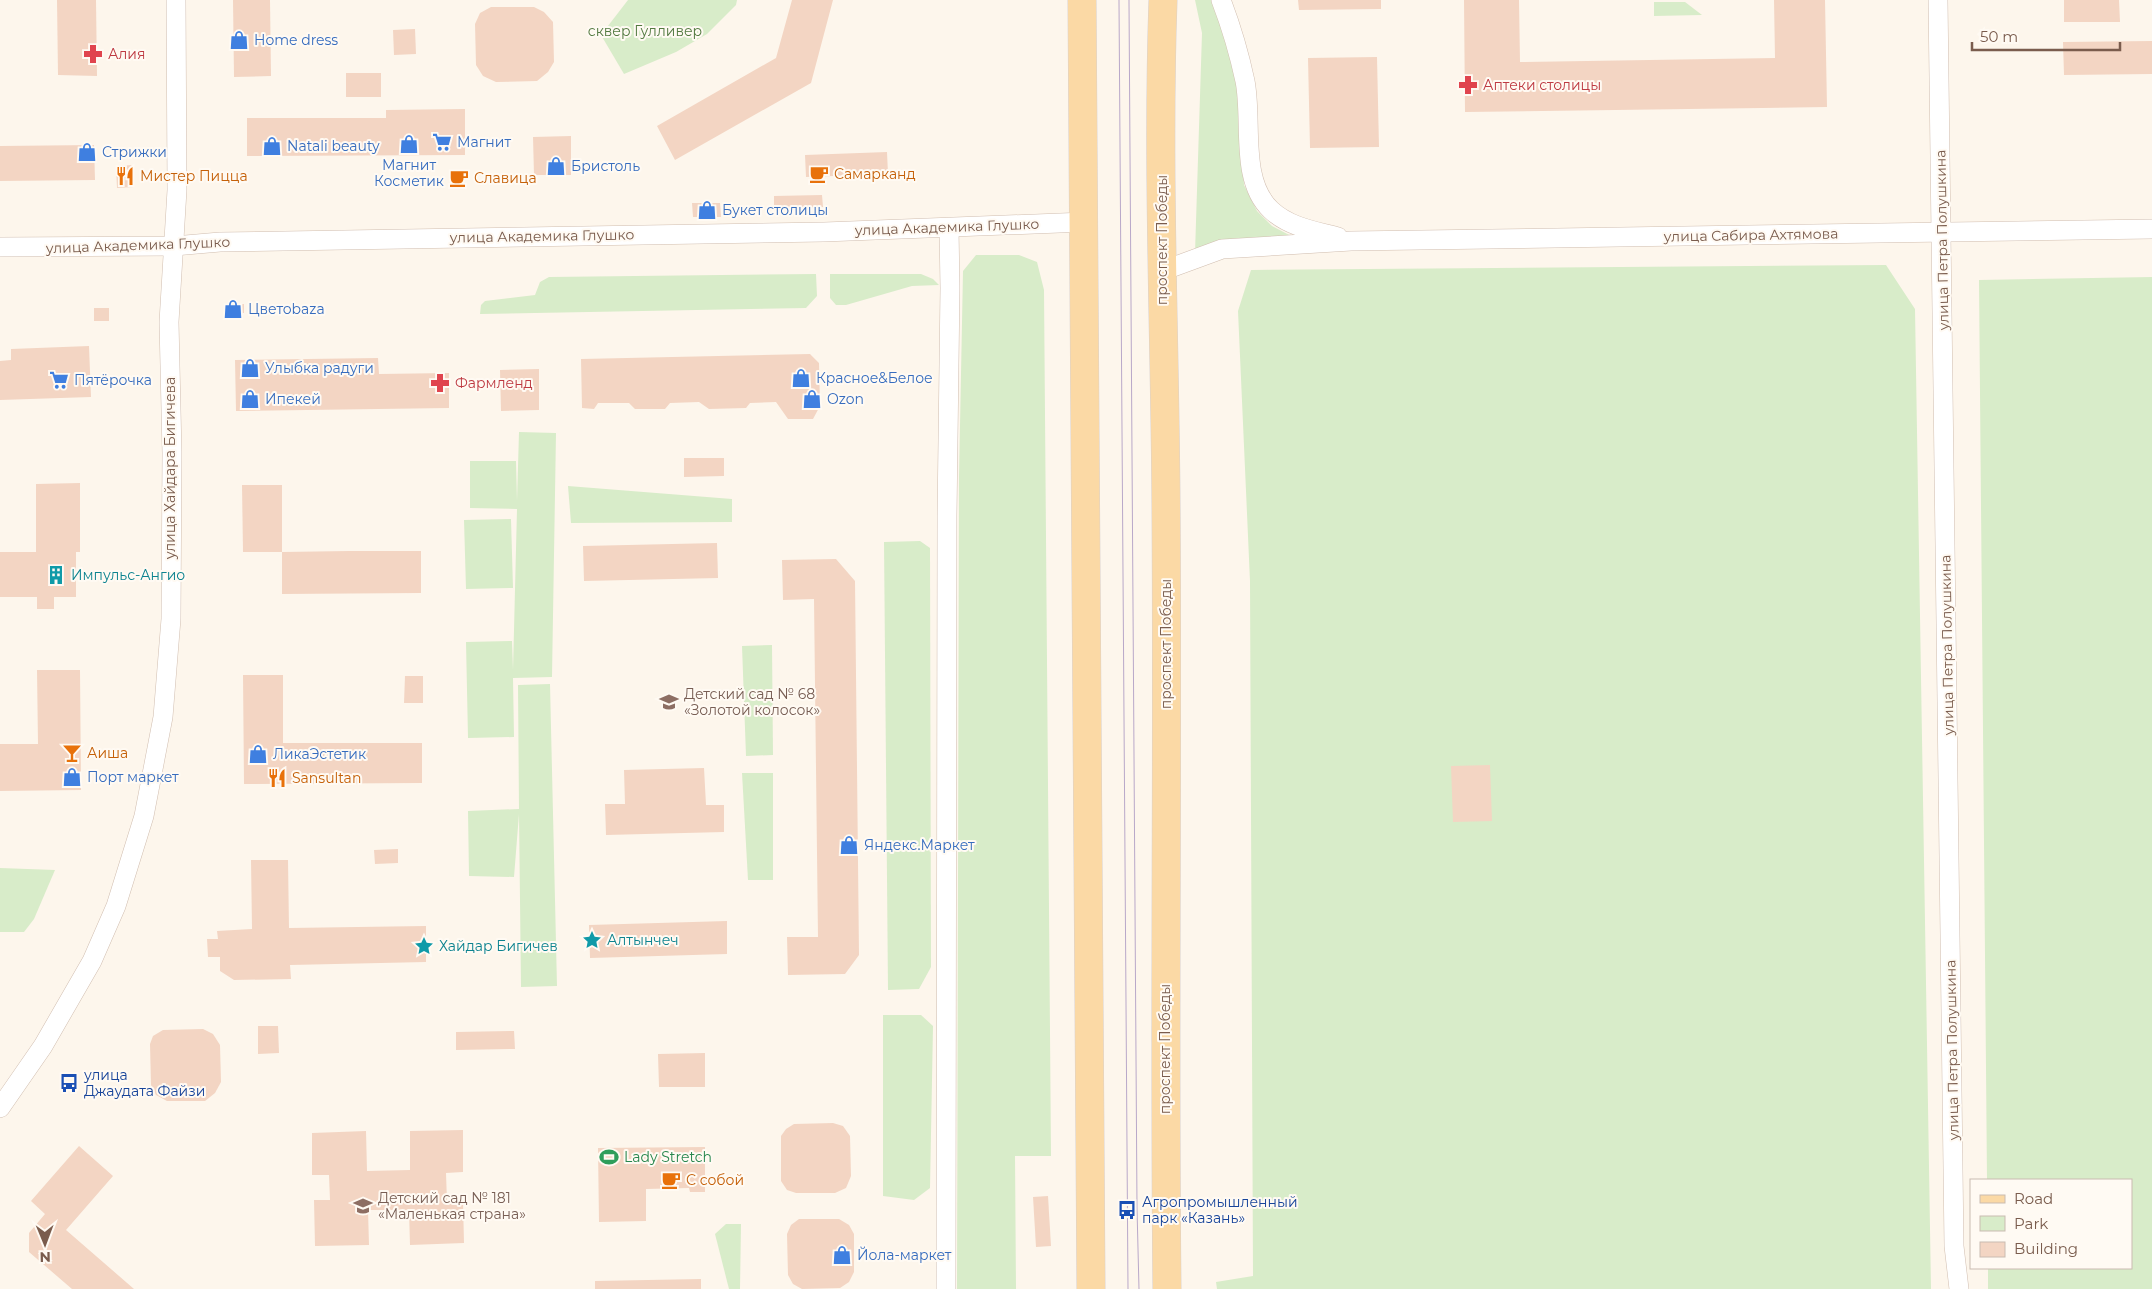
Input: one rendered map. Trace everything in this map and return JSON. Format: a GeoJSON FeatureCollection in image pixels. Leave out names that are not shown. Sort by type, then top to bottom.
{"type":"FeatureCollection","features":[{"type":"Feature","properties":{"kind":"main road"},"geometry":{"type":"LineString","coordinates":[[1082,0],[1091,1289]]}},
{"type":"Feature","properties":{"kind":"main road","name":"проспект Победы"},"geometry":{"type":"LineString","coordinates":[[1163,0],[1161,61],[1166,504],[1165,1118],[1167,1289]]}},
{"type":"Feature","properties":{"kind":"street","name":"улица Хайдара Бигичева"},"geometry":{"type":"LineString","coordinates":[[0,1108],[38,1055],[92,961],[116,906],[144,816],[163,717],[171,619],[172,453],[169,322],[174,246],[178,120],[176,0]]}},
{"type":"Feature","properties":{"kind":"street","name":"улица Сабира Ахтямова"},"geometry":{"type":"LineString","coordinates":[[1221,0],[1234,35],[1246,83],[1252,170],[1258,191],[1269,208],[1292,224],[1351,241]]}},
{"type":"Feature","properties":{"kind":"street","name":"улица Петра Полушкина"},"geometry":{"type":"LineString","coordinates":[[1938,0],[1954,1246],[1959,1289]]}},
{"type":"Feature","properties":{"kind":"street","name":"улица Академика Глушко"},"geometry":{"type":"LineString","coordinates":[[0,248],[174,246],[220,242],[949,228],[1085,222]]}},
{"type":"Feature","properties":{"kind":"street"},"geometry":{"type":"LineString","coordinates":[[946,1289],[949,228]]}},
{"type":"Feature","properties":{"kind":"street","name":"улица Сабира Ахтямова"},"geometry":{"type":"LineString","coordinates":[[1162,271],[1222,248],[1351,241],[2152,229]]}},
{"type":"Feature","properties":{"kind":"green space","name":"сквер Гулливер"},"geometry":{"type":"Polygon","coordinates":[[[628,0],[737,0],[736,5],[707,34],[676,52],[624,74],[601,35],[628,0]]]}},
{"type":"Feature","properties":{"kind":"green space"},"geometry":{"type":"Polygon","coordinates":[[[1195,0],[1213,0],[1239,76],[1244,185],[1257,211],[1272,226],[1293,237],[1195,253],[1202,33],[1195,0]]]}},
{"type":"Feature","properties":{"kind":"green space"},"geometry":{"type":"Polygon","coordinates":[[[1654,2],[1685,2],[1702,15],[1654,16],[1654,2]]]}},
{"type":"Feature","properties":{"kind":"green space"},"geometry":{"type":"Polygon","coordinates":[[[976,255],[1019,255],[1037,262],[1044,290],[1051,1156],[1015,1156],[1016,1289],[957,1289],[959,477],[963,271],[976,255]]]}},
{"type":"Feature","properties":{"kind":"green space"},"geometry":{"type":"Polygon","coordinates":[[[1886,265],[1915,309],[1931,1289],[1217,1289],[1216,1282],[1253,1276],[1250,581],[1238,311],[1251,270],[1886,265]]]}},
{"type":"Feature","properties":{"kind":"green space"},"geometry":{"type":"Polygon","coordinates":[[[816,274],[817,296],[806,308],[480,314],[481,305],[485,301],[535,295],[540,282],[549,277],[816,274]]]}},
{"type":"Feature","properties":{"kind":"green space"},"geometry":{"type":"Polygon","coordinates":[[[830,274],[921,274],[933,279],[939,285],[912,286],[846,305],[836,305],[830,298],[830,274]]]}},
{"type":"Feature","properties":{"kind":"green space"},"geometry":{"type":"Polygon","coordinates":[[[2152,277],[2152,1289],[1988,1289],[1988,1269],[2132,1269],[2132,1179],[1987,1179],[1979,280],[2152,277]]]}},
{"type":"Feature","properties":{"kind":"green space"},"geometry":{"type":"Polygon","coordinates":[[[519,432],[556,433],[552,677],[513,678],[514,737],[468,738],[466,642],[512,641],[513,670],[517,509],[470,508],[470,461],[516,461],[517,501],[519,432]]]}},
{"type":"Feature","properties":{"kind":"green space"},"geometry":{"type":"Polygon","coordinates":[[[568,486],[732,499],[732,522],[571,523],[568,486]]]}},
{"type":"Feature","properties":{"kind":"green space"},"geometry":{"type":"Polygon","coordinates":[[[511,519],[513,588],[466,589],[464,520],[511,519]]]}},
{"type":"Feature","properties":{"kind":"green space"},"geometry":{"type":"Polygon","coordinates":[[[920,541],[930,548],[931,967],[919,989],[888,990],[884,542],[920,541]]]}},
{"type":"Feature","properties":{"kind":"green space"},"geometry":{"type":"Polygon","coordinates":[[[772,645],[773,755],[746,756],[742,646],[772,645]]]}},
{"type":"Feature","properties":{"kind":"green space"},"geometry":{"type":"Polygon","coordinates":[[[550,684],[557,986],[521,987],[519,814],[514,877],[469,876],[468,811],[519,809],[518,685],[550,684]]]}},
{"type":"Feature","properties":{"kind":"green space"},"geometry":{"type":"Polygon","coordinates":[[[742,773],[773,773],[773,880],[748,880],[742,773]]]}},
{"type":"Feature","properties":{"kind":"green space"},"geometry":{"type":"Polygon","coordinates":[[[0,868],[55,870],[34,919],[24,932],[0,932],[0,868]]]}},
{"type":"Feature","properties":{"kind":"green space"},"geometry":{"type":"Polygon","coordinates":[[[883,1015],[921,1015],[933,1026],[930,1188],[914,1200],[883,1196],[883,1015]]]}},
{"type":"Feature","properties":{"kind":"green space"},"geometry":{"type":"Polygon","coordinates":[[[726,1224],[741,1224],[740,1289],[729,1289],[715,1234],[726,1224]]]}},
{"type":"Feature","properties":{"kind":"building"},"geometry":{"type":"Polygon","coordinates":[[[57,0],[96,0],[97,76],[58,75],[57,0]]]}},
{"type":"Feature","properties":{"kind":"building"},"geometry":{"type":"Polygon","coordinates":[[[233,0],[270,0],[271,76],[234,77],[233,0]]]}},
{"type":"Feature","properties":{"kind":"building"},"geometry":{"type":"Polygon","coordinates":[[[792,0],[833,0],[811,83],[675,160],[657,126],[776,58],[792,0]]]}},
{"type":"Feature","properties":{"kind":"building"},"geometry":{"type":"Polygon","coordinates":[[[1298,0],[1381,0],[1381,9],[1299,10],[1298,0]]]}},
{"type":"Feature","properties":{"kind":"building"},"geometry":{"type":"Polygon","coordinates":[[[1464,0],[1519,0],[1520,62],[1775,58],[1774,0],[1825,0],[1827,107],[1465,112],[1464,0]]]}},
{"type":"Feature","properties":{"kind":"building"},"geometry":{"type":"Polygon","coordinates":[[[2064,0],[2119,0],[2120,22],[2064,22],[2064,0]]]}},
{"type":"Feature","properties":{"kind":"building"},"geometry":{"type":"Polygon","coordinates":[[[491,7],[534,7],[544,12],[553,22],[554,62],[548,72],[537,81],[496,82],[483,76],[476,65],[475,24],[480,13],[491,7]]]}},
{"type":"Feature","properties":{"kind":"building"},"geometry":{"type":"Polygon","coordinates":[[[415,29],[416,54],[394,55],[393,30],[415,29]]]}},
{"type":"Feature","properties":{"kind":"building"},"geometry":{"type":"Polygon","coordinates":[[[2152,41],[2152,74],[2064,75],[2063,42],[2152,41]]]}},
{"type":"Feature","properties":{"kind":"building"},"geometry":{"type":"Polygon","coordinates":[[[1377,57],[1379,147],[1310,148],[1308,58],[1377,57]]]}},
{"type":"Feature","properties":{"kind":"building"},"geometry":{"type":"Polygon","coordinates":[[[346,73],[381,73],[381,97],[346,97],[346,73]]]}},
{"type":"Feature","properties":{"kind":"building"},"geometry":{"type":"Polygon","coordinates":[[[465,109],[465,155],[247,156],[247,118],[386,118],[386,110],[465,109]]]}},
{"type":"Feature","properties":{"kind":"building"},"geometry":{"type":"Polygon","coordinates":[[[571,136],[571,175],[534,175],[533,137],[571,136]]]}},
{"type":"Feature","properties":{"kind":"building"},"geometry":{"type":"Polygon","coordinates":[[[94,145],[95,180],[0,181],[0,146],[94,145]]]}},
{"type":"Feature","properties":{"kind":"building"},"geometry":{"type":"Polygon","coordinates":[[[887,152],[888,174],[806,177],[805,155],[887,152]]]}},
{"type":"Feature","properties":{"kind":"building","name":"Мистер Пицца"},"geometry":{"type":"Polygon","coordinates":[[[133,165],[134,187],[117,188],[116,166],[133,165]]]}},
{"type":"Feature","properties":{"kind":"building"},"geometry":{"type":"Polygon","coordinates":[[[822,195],[823,207],[774,209],[774,196],[822,195]]]}},
{"type":"Feature","properties":{"kind":"building","name":"Букет столицы"},"geometry":{"type":"Polygon","coordinates":[[[692,203],[720,203],[721,217],[693,217],[692,203]]]}},
{"type":"Feature","properties":{"kind":"building"},"geometry":{"type":"Polygon","coordinates":[[[244,304],[244,313],[231,313],[230,305],[244,304]]]}},
{"type":"Feature","properties":{"kind":"building"},"geometry":{"type":"Polygon","coordinates":[[[94,308],[109,308],[109,321],[94,321],[94,308]]]}},
{"type":"Feature","properties":{"kind":"building"},"geometry":{"type":"Polygon","coordinates":[[[89,346],[91,397],[0,400],[0,361],[11,360],[11,349],[89,346]]]}},
{"type":"Feature","properties":{"kind":"building"},"geometry":{"type":"Polygon","coordinates":[[[810,354],[819,363],[820,406],[813,419],[788,419],[776,402],[750,403],[746,408],[709,409],[699,402],[670,403],[665,409],[635,409],[629,403],[598,403],[594,409],[582,408],[581,359],[810,354]]]}},
{"type":"Feature","properties":{"kind":"building"},"geometry":{"type":"Polygon","coordinates":[[[378,358],[379,374],[449,373],[449,408],[236,411],[235,360],[378,358]]]}},
{"type":"Feature","properties":{"kind":"building"},"geometry":{"type":"Polygon","coordinates":[[[539,369],[539,410],[501,411],[500,370],[539,369]]]}},
{"type":"Feature","properties":{"kind":"building"},"geometry":{"type":"Polygon","coordinates":[[[684,458],[724,458],[724,476],[684,477],[684,458]]]}},
{"type":"Feature","properties":{"kind":"building"},"geometry":{"type":"Polygon","coordinates":[[[80,483],[80,552],[76,552],[76,597],[54,597],[54,609],[37,609],[37,597],[0,597],[0,552],[36,552],[36,484],[80,483]]]}},
{"type":"Feature","properties":{"kind":"building"},"geometry":{"type":"Polygon","coordinates":[[[242,485],[282,485],[282,552],[243,552],[242,485]]]}},
{"type":"Feature","properties":{"kind":"building"},"geometry":{"type":"Polygon","coordinates":[[[717,543],[718,578],[584,581],[583,546],[717,543]]]}},
{"type":"Feature","properties":{"kind":"building"},"geometry":{"type":"Polygon","coordinates":[[[421,551],[421,593],[282,594],[282,552],[421,551]]]}},
{"type":"Feature","properties":{"kind":"building"},"geometry":{"type":"Polygon","coordinates":[[[836,559],[855,581],[859,955],[845,974],[788,975],[787,937],[818,937],[814,599],[783,600],[782,560],[836,559]]]}},
{"type":"Feature","properties":{"kind":"building"},"geometry":{"type":"Polygon","coordinates":[[[37,670],[80,670],[81,790],[0,791],[0,744],[38,744],[37,670]]]}},
{"type":"Feature","properties":{"kind":"building"},"geometry":{"type":"Polygon","coordinates":[[[243,675],[283,675],[283,743],[422,743],[422,783],[244,784],[243,675]]]}},
{"type":"Feature","properties":{"kind":"building"},"geometry":{"type":"Polygon","coordinates":[[[405,676],[423,676],[423,703],[404,703],[405,676]]]}},
{"type":"Feature","properties":{"kind":"building"},"geometry":{"type":"Polygon","coordinates":[[[1490,765],[1492,821],[1453,822],[1451,766],[1490,765]]]}},
{"type":"Feature","properties":{"kind":"building"},"geometry":{"type":"Polygon","coordinates":[[[704,768],[706,805],[724,805],[724,832],[606,835],[605,804],[625,804],[624,770],[704,768]]]}},
{"type":"Feature","properties":{"kind":"building"},"geometry":{"type":"Polygon","coordinates":[[[398,849],[398,863],[375,864],[374,850],[398,849]]]}},
{"type":"Feature","properties":{"kind":"building"},"geometry":{"type":"Polygon","coordinates":[[[251,860],[288,860],[289,928],[426,926],[426,962],[290,965],[291,979],[234,980],[220,971],[220,957],[208,957],[207,939],[218,939],[217,931],[252,929],[251,860]]]}},
{"type":"Feature","properties":{"kind":"building"},"geometry":{"type":"Polygon","coordinates":[[[727,921],[727,954],[590,958],[589,925],[727,921]]]}},
{"type":"Feature","properties":{"kind":"building"},"geometry":{"type":"Polygon","coordinates":[[[258,1026],[278,1026],[279,1053],[258,1054],[258,1026]]]}},
{"type":"Feature","properties":{"kind":"building"},"geometry":{"type":"Polygon","coordinates":[[[203,1029],[213,1034],[220,1045],[221,1082],[215,1093],[205,1101],[167,1101],[156,1095],[151,1085],[150,1044],[153,1036],[163,1030],[203,1029]]]}},
{"type":"Feature","properties":{"kind":"building"},"geometry":{"type":"Polygon","coordinates":[[[514,1031],[515,1049],[456,1050],[456,1032],[514,1031]]]}},
{"type":"Feature","properties":{"kind":"building"},"geometry":{"type":"Polygon","coordinates":[[[705,1053],[705,1087],[659,1087],[658,1054],[705,1053]]]}},
{"type":"Feature","properties":{"kind":"building"},"geometry":{"type":"Polygon","coordinates":[[[833,1123],[843,1126],[850,1136],[851,1176],[846,1188],[835,1193],[796,1193],[787,1190],[781,1181],[781,1136],[786,1129],[794,1124],[833,1123]]]}},
{"type":"Feature","properties":{"kind":"building"},"geometry":{"type":"Polygon","coordinates":[[[463,1130],[463,1172],[446,1173],[447,1202],[463,1202],[464,1243],[410,1245],[409,1210],[368,1210],[369,1245],[315,1246],[314,1200],[330,1200],[329,1175],[312,1175],[312,1133],[366,1131],[367,1171],[410,1170],[410,1131],[463,1130]]]}},
{"type":"Feature","properties":{"kind":"building"},"geometry":{"type":"Polygon","coordinates":[[[79,1146],[113,1176],[66,1230],[134,1289],[72,1289],[29,1252],[29,1233],[45,1214],[31,1201],[79,1146]]]}},
{"type":"Feature","properties":{"kind":"building"},"geometry":{"type":"Polygon","coordinates":[[[705,1147],[705,1192],[690,1192],[689,1188],[646,1189],[646,1221],[599,1222],[598,1148],[705,1147]]]}},
{"type":"Feature","properties":{"kind":"building"},"geometry":{"type":"Polygon","coordinates":[[[1048,1196],[1051,1246],[1036,1247],[1033,1197],[1048,1196]]]}},
{"type":"Feature","properties":{"kind":"building"},"geometry":{"type":"Polygon","coordinates":[[[799,1219],[839,1219],[849,1225],[854,1234],[854,1272],[849,1282],[840,1288],[802,1289],[793,1284],[788,1275],[787,1234],[791,1225],[799,1219]]]}},
{"type":"Feature","properties":{"kind":"building"},"geometry":{"type":"Polygon","coordinates":[[[701,1279],[701,1289],[595,1289],[595,1281],[701,1279]]]}},
{"type":"Feature","properties":{"kind":"tram line"},"geometry":{"type":"LineString","coordinates":[[1119,0],[1128,1289]]}},
{"type":"Feature","properties":{"kind":"tram line"},"geometry":{"type":"LineString","coordinates":[[1129,0],[1139,1289]]}},
{"type":"Feature","properties":{"kind":"place","name":"Home dress"},"geometry":{"type":"Point","coordinates":[239,40]}},
{"type":"Feature","properties":{"kind":"place","name":"Алия"},"geometry":{"type":"Point","coordinates":[93,54]}},
{"type":"Feature","properties":{"kind":"place","name":"Аптеки столицы"},"geometry":{"type":"Point","coordinates":[1468,85]}},
{"type":"Feature","properties":{"kind":"place","name":"Магнит"},"geometry":{"type":"Point","coordinates":[442,142]}},
{"type":"Feature","properties":{"kind":"place","name":"Магнит Косметик"},"geometry":{"type":"Point","coordinates":[409,144]}},
{"type":"Feature","properties":{"kind":"place","name":"Natali beauty"},"geometry":{"type":"Point","coordinates":[272,146]}},
{"type":"Feature","properties":{"kind":"place","name":"Стрижки"},"geometry":{"type":"Point","coordinates":[87,152]}},
{"type":"Feature","properties":{"kind":"place","name":"Бристоль"},"geometry":{"type":"Point","coordinates":[556,166]}},
{"type":"Feature","properties":{"kind":"place","name":"Самарканд"},"geometry":{"type":"Point","coordinates":[819,174]}},
{"type":"Feature","properties":{"kind":"place","name":"Мистер Пицца"},"geometry":{"type":"Point","coordinates":[125,176]}},
{"type":"Feature","properties":{"kind":"place","name":"Славица"},"geometry":{"type":"Point","coordinates":[459,178]}},
{"type":"Feature","properties":{"kind":"place","name":"Букет столицы"},"geometry":{"type":"Point","coordinates":[707,210]}},
{"type":"Feature","properties":{"kind":"place","name":"Цветоbaza"},"geometry":{"type":"Point","coordinates":[233,309]}},
{"type":"Feature","properties":{"kind":"place","name":"Улыбка радуги"},"geometry":{"type":"Point","coordinates":[250,368]}},
{"type":"Feature","properties":{"kind":"place","name":"Красное&Белое"},"geometry":{"type":"Point","coordinates":[801,378]}},
{"type":"Feature","properties":{"kind":"place","name":"Пятёрочка"},"geometry":{"type":"Point","coordinates":[59,380]}},
{"type":"Feature","properties":{"kind":"place","name":"Фармленд"},"geometry":{"type":"Point","coordinates":[440,383]}},
{"type":"Feature","properties":{"kind":"place","name":"Ипекей"},"geometry":{"type":"Point","coordinates":[250,399]}},
{"type":"Feature","properties":{"kind":"place","name":"Ozon"},"geometry":{"type":"Point","coordinates":[812,399]}},
{"type":"Feature","properties":{"kind":"place","name":"Импульс-Ангио"},"geometry":{"type":"Point","coordinates":[56,575]}},
{"type":"Feature","properties":{"kind":"place","name":"Детский сад № 68 «Золотой колосок»"},"geometry":{"type":"Point","coordinates":[669,702]}},
{"type":"Feature","properties":{"kind":"place","name":"Аиша"},"geometry":{"type":"Point","coordinates":[72,753]}},
{"type":"Feature","properties":{"kind":"place","name":"ЛикаЭстетик"},"geometry":{"type":"Point","coordinates":[258,754]}},
{"type":"Feature","properties":{"kind":"place","name":"Порт маркет"},"geometry":{"type":"Point","coordinates":[72,777]}},
{"type":"Feature","properties":{"kind":"place","name":"Sansultan"},"geometry":{"type":"Point","coordinates":[277,778]}},
{"type":"Feature","properties":{"kind":"place","name":"Яндекс.Маркет"},"geometry":{"type":"Point","coordinates":[849,845]}},
{"type":"Feature","properties":{"kind":"place","name":"Алтынчеч"},"geometry":{"type":"Point","coordinates":[592,940]}},
{"type":"Feature","properties":{"kind":"place","name":"Хайдар Бигичев"},"geometry":{"type":"Point","coordinates":[424,946]}},
{"type":"Feature","properties":{"kind":"place","name":"улица Джаудата Файзи"},"geometry":{"type":"Point","coordinates":[69,1083]}},
{"type":"Feature","properties":{"kind":"place","name":"Lady Stretch"},"geometry":{"type":"Point","coordinates":[609,1157]}},
{"type":"Feature","properties":{"kind":"place","name":"С собой"},"geometry":{"type":"Point","coordinates":[671,1180]}},
{"type":"Feature","properties":{"kind":"place","name":"Детский сад № 181 «Маленькая страна»"},"geometry":{"type":"Point","coordinates":[363,1206]}},
{"type":"Feature","properties":{"kind":"place","name":"Агропромышленный парк «Казань»"},"geometry":{"type":"Point","coordinates":[1127,1210]}},
{"type":"Feature","properties":{"kind":"place","name":"Йола-маркет"},"geometry":{"type":"Point","coordinates":[842,1255]}}]}
